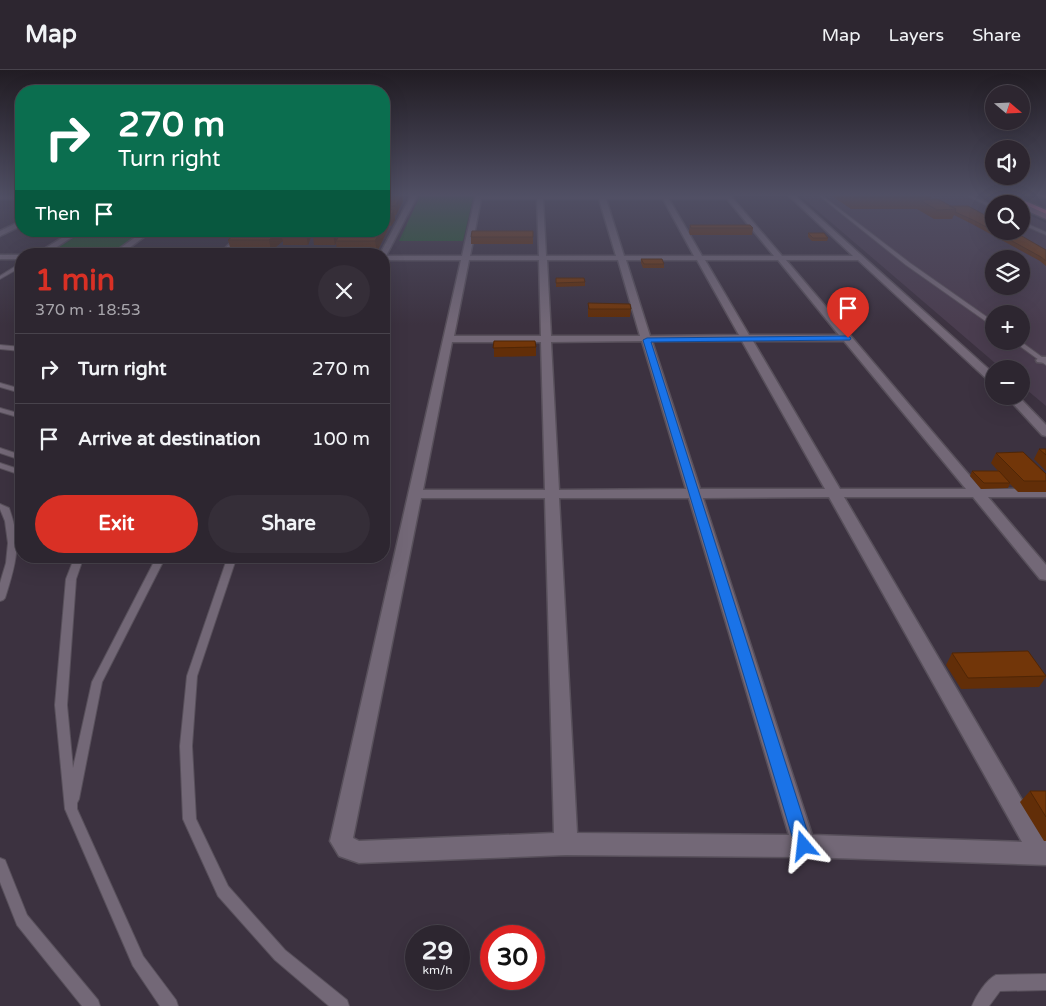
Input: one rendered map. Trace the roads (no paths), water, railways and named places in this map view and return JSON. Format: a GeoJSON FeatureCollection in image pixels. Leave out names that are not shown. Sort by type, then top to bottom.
{"type":"FeatureCollection","features":[{"type":"Feature","properties":{"kind":"street"},"geometry":{"type":"LineString","coordinates":[[50,248],[67,238]]}},
{"type":"Feature","properties":{"kind":"street"},"geometry":{"type":"LineString","coordinates":[[125,248],[139,238]]}},
{"type":"Feature","properties":{"kind":"street"},"geometry":{"type":"LineString","coordinates":[[229,248],[240,238]]}},
{"type":"Feature","properties":{"kind":"street"},"geometry":{"type":"LineString","coordinates":[[469,238],[341,841],[347,848],[359,852],[566,844],[804,846],[1043,854]]}},
{"type":"Feature","properties":{"kind":"street"},"geometry":{"type":"LineString","coordinates":[[541,238],[566,844]]}},
{"type":"Feature","properties":{"kind":"street"},"geometry":{"type":"LineString","coordinates":[[615,238],[804,846]]}},
{"type":"Feature","properties":{"kind":"street"},"geometry":{"type":"LineString","coordinates":[[689,238],[1043,854]]}},
{"type":"Feature","properties":{"kind":"street"},"geometry":{"type":"LineString","coordinates":[[763,238],[1046,576]]}},
{"type":"Feature","properties":{"kind":"street"},"geometry":{"type":"LineString","coordinates":[[838,238],[985,372]]}},
{"type":"Feature","properties":{"kind":"street"},"geometry":{"type":"LineString","coordinates":[[0,257],[15,257]]}},
{"type":"Feature","properties":{"kind":"street"},"geometry":{"type":"LineString","coordinates":[[390,258],[860,258]]}},
{"type":"Feature","properties":{"kind":"street"},"geometry":{"type":"LineString","coordinates":[[447,340],[848,338]]}},
{"type":"Feature","properties":{"kind":"street"},"geometry":{"type":"LineString","coordinates":[[1020,405],[1046,432]]}},
{"type":"Feature","properties":{"kind":"street"},"geometry":{"type":"LineString","coordinates":[[414,494],[1046,493]]}},
{"type":"Feature","properties":{"kind":"lane"},"geometry":{"type":"LineString","coordinates":[[874,238],[985,319]]}},
{"type":"Feature","properties":{"kind":"lane"},"geometry":{"type":"LineString","coordinates":[[0,278],[15,269]]}},
{"type":"Feature","properties":{"kind":"lane"},"geometry":{"type":"LineString","coordinates":[[0,347],[15,348]]}},
{"type":"Feature","properties":{"kind":"lane"},"geometry":{"type":"LineString","coordinates":[[1029,350],[1044,361]]}},
{"type":"Feature","properties":{"kind":"lane"},"geometry":{"type":"LineString","coordinates":[[0,385],[15,389]]}},
{"type":"Feature","properties":{"kind":"lane"},"geometry":{"type":"LineString","coordinates":[[0,410],[15,414]]}},
{"type":"Feature","properties":{"kind":"lane"},"geometry":{"type":"LineString","coordinates":[[0,450],[15,456]]}},
{"type":"Feature","properties":{"kind":"lane"},"geometry":{"type":"LineString","coordinates":[[0,465],[15,471]]}},
{"type":"Feature","properties":{"kind":"lane"},"geometry":{"type":"LineString","coordinates":[[0,506],[4,508],[12,526],[13,553],[0,598]]}},
{"type":"Feature","properties":{"kind":"lane"},"geometry":{"type":"LineString","coordinates":[[77,563],[71,579],[61,705],[71,809],[138,961],[170,1006]]}},
{"type":"Feature","properties":{"kind":"lane"},"geometry":{"type":"LineString","coordinates":[[71,809],[97,682],[158,563]]}},
{"type":"Feature","properties":{"kind":"lane"},"geometry":{"type":"LineString","coordinates":[[230,563],[192,676],[186,746],[190,819],[223,891],[280,956],[340,1006]]}},
{"type":"Feature","properties":{"kind":"lane"},"geometry":{"type":"LineString","coordinates":[[0,865],[22,920],[92,1006]]}},
{"type":"Feature","properties":{"kind":"lane"},"geometry":{"type":"LineString","coordinates":[[980,1006],[996,983],[1046,982]]}}]}
